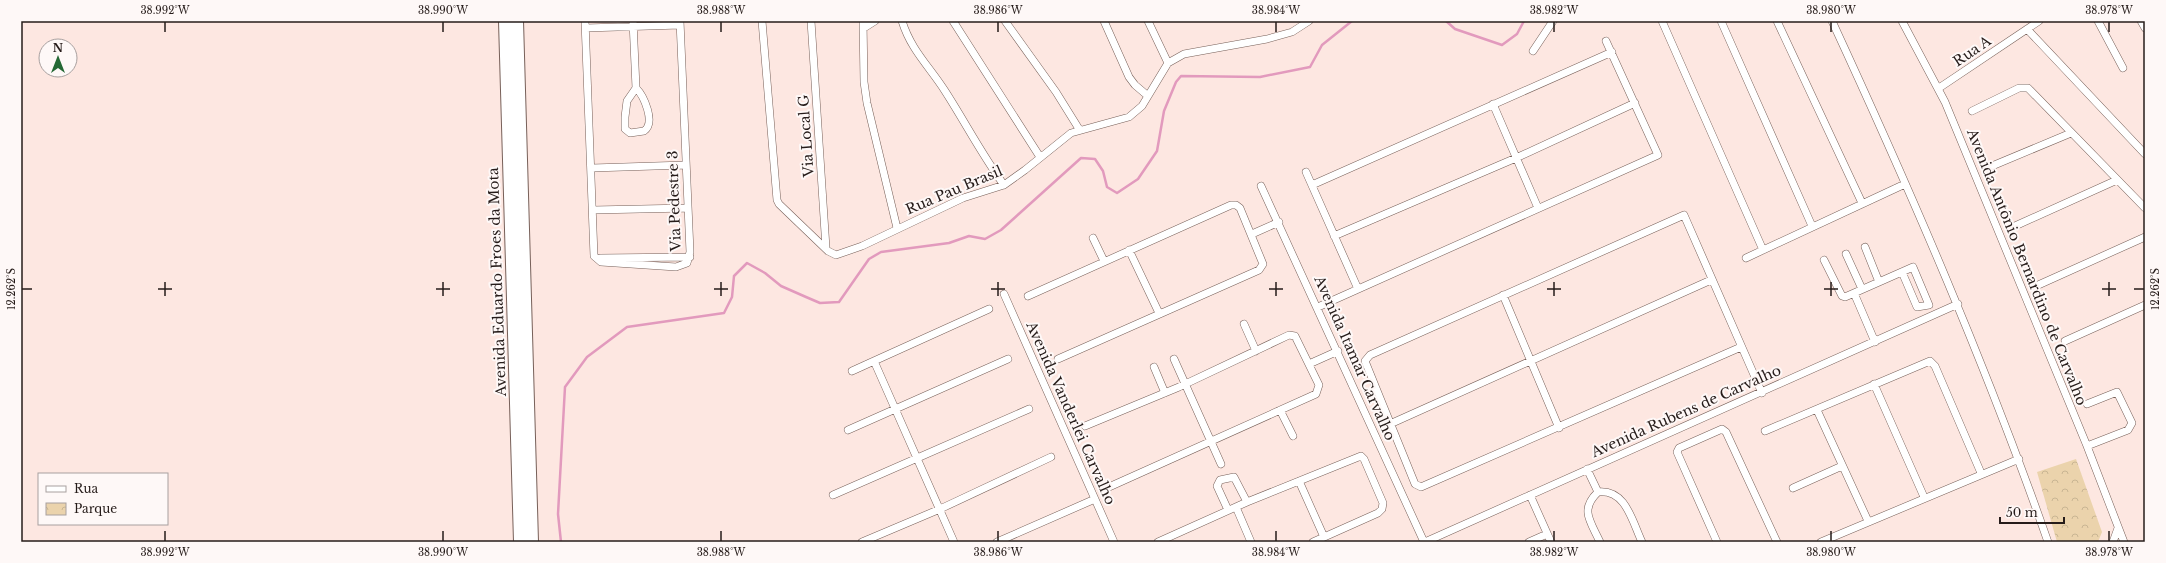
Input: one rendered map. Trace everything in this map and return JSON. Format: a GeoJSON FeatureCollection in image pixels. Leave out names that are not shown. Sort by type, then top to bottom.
{"type":"FeatureCollection","features":[{"type":"Feature","properties":{"kind":"highway","name":"Avenida Eduardo Froes da Mota"},"geometry":{"type":"LineString","coordinates":[[505,21],[520,542]]}},
{"type":"Feature","properties":{"kind":"highway","name":"Avenida Eduardo Froes da Mota"},"geometry":{"type":"LineString","coordinates":[[518,24],[532,542]]}},
{"type":"Feature","properties":{"kind":"street"},"geometry":{"type":"LineString","coordinates":[[762,21],[776,195],[779,204],[826,248]]}},
{"type":"Feature","properties":{"kind":"street","name":"Via Local G"},"geometry":{"type":"LineString","coordinates":[[811,21],[826,248]]}},
{"type":"Feature","properties":{"kind":"street"},"geometry":{"type":"LineString","coordinates":[[875,21],[863,24],[864,82],[867,103],[897,228]]}},
{"type":"Feature","properties":{"kind":"street"},"geometry":{"type":"LineString","coordinates":[[902,21],[916,54],[944,89],[985,160],[1004,185]]}},
{"type":"Feature","properties":{"kind":"street"},"geometry":{"type":"LineString","coordinates":[[953,21],[1040,157]]}},
{"type":"Feature","properties":{"kind":"street"},"geometry":{"type":"LineString","coordinates":[[1005,21],[1056,92],[1079,129]]}},
{"type":"Feature","properties":{"kind":"street"},"geometry":{"type":"LineString","coordinates":[[1104,21],[1129,77],[1135,85],[1148,96]]}},
{"type":"Feature","properties":{"kind":"street"},"geometry":{"type":"LineString","coordinates":[[1148,21],[1168,63],[1184,54],[1266,39],[1292,32],[1305,22]]}},
{"type":"Feature","properties":{"kind":"street"},"geometry":{"type":"LineString","coordinates":[[1533,51],[1552,21]]}},
{"type":"Feature","properties":{"kind":"street"},"geometry":{"type":"LineString","coordinates":[[1662,21],[1763,250]]}},
{"type":"Feature","properties":{"kind":"street"},"geometry":{"type":"LineString","coordinates":[[1721,21],[1812,226]]}},
{"type":"Feature","properties":{"kind":"street"},"geometry":{"type":"LineString","coordinates":[[1777,21],[1862,203]]}},
{"type":"Feature","properties":{"kind":"street"},"geometry":{"type":"LineString","coordinates":[[1832,21],[1958,304],[2019,459],[2048,542]]}},
{"type":"Feature","properties":{"kind":"street","name":"Avenida Antônio Bernardino de Carvalho"},"geometry":{"type":"LineString","coordinates":[[1902,21],[1939,88],[2087,446],[2124,542]]}},
{"type":"Feature","properties":{"kind":"street","name":"Rua A"},"geometry":{"type":"LineString","coordinates":[[1939,88],[2038,21]]}},
{"type":"Feature","properties":{"kind":"street"},"geometry":{"type":"LineString","coordinates":[[2098,21],[2123,68]]}},
{"type":"Feature","properties":{"kind":"street"},"geometry":{"type":"LineString","coordinates":[[2141,21],[2145,28]]}},
{"type":"Feature","properties":{"kind":"street"},"geometry":{"type":"LineString","coordinates":[[633,23],[636,88],[644,98],[648,119],[647,129],[638,132],[628,132],[625,124],[627,101],[636,88]]}},
{"type":"Feature","properties":{"kind":"street"},"geometry":{"type":"LineString","coordinates":[[586,25],[680,23]]}},
{"type":"Feature","properties":{"kind":"street","name":"Via Pedestre 3"},"geometry":{"type":"LineString","coordinates":[[586,25],[596,258],[601,262],[676,267],[687,263],[690,257],[680,23]]}},
{"type":"Feature","properties":{"kind":"street"},"geometry":{"type":"LineString","coordinates":[[2027,29],[2145,154]]}},
{"type":"Feature","properties":{"kind":"street"},"geometry":{"type":"LineString","coordinates":[[1318,307],[1658,155],[1606,41]]}},
{"type":"Feature","properties":{"kind":"street"},"geometry":{"type":"LineString","coordinates":[[1312,185],[1612,52]]}},
{"type":"Feature","properties":{"kind":"street","name":"Rua Pau Brasil"},"geometry":{"type":"LineString","coordinates":[[826,248],[833,254],[846,252],[963,198],[1004,185],[1071,133],[1079,129],[1124,120],[1135,113],[1148,96],[1168,63]]}},
{"type":"Feature","properties":{"kind":"street"},"geometry":{"type":"LineString","coordinates":[[1972,112],[2024,87],[2032,91],[2145,208]]}},
{"type":"Feature","properties":{"kind":"street"},"geometry":{"type":"LineString","coordinates":[[1334,236],[1516,158],[1635,103]]}},
{"type":"Feature","properties":{"kind":"street"},"geometry":{"type":"LineString","coordinates":[[1493,104],[1538,208]]}},
{"type":"Feature","properties":{"kind":"street"},"geometry":{"type":"LineString","coordinates":[[1992,166],[2072,133]]}},
{"type":"Feature","properties":{"kind":"street"},"geometry":{"type":"LineString","coordinates":[[592,168],[686,165]]}},
{"type":"Feature","properties":{"kind":"street"},"geometry":{"type":"LineString","coordinates":[[1306,172],[1358,288]]}},
{"type":"Feature","properties":{"kind":"street"},"geometry":{"type":"LineString","coordinates":[[2015,226],[2117,180]]}},
{"type":"Feature","properties":{"kind":"street"},"geometry":{"type":"LineString","coordinates":[[1746,258],[1905,184]]}},
{"type":"Feature","properties":{"kind":"street","name":"Avenida Itamar Carvalho"},"geometry":{"type":"LineString","coordinates":[[1261,186],[1279,222],[1425,542]]}},
{"type":"Feature","properties":{"kind":"street"},"geometry":{"type":"LineString","coordinates":[[1028,296],[1234,204],[1240,208],[1252,234],[1263,264],[1261,268],[1058,359]]}},
{"type":"Feature","properties":{"kind":"street"},"geometry":{"type":"LineString","coordinates":[[593,210],[688,208]]}},
{"type":"Feature","properties":{"kind":"street"},"geometry":{"type":"LineString","coordinates":[[1741,346],[1559,428],[1421,487],[1415,484],[1365,365],[1367,358],[1503,295],[1684,215],[1711,280],[1741,346],[1762,393]]}},
{"type":"Feature","properties":{"kind":"street"},"geometry":{"type":"LineString","coordinates":[[1252,234],[1279,222]]}},
{"type":"Feature","properties":{"kind":"street"},"geometry":{"type":"LineString","coordinates":[[2036,286],[2145,237]]}},
{"type":"Feature","properties":{"kind":"street"},"geometry":{"type":"LineString","coordinates":[[1093,238],[1104,261]]}},
{"type":"Feature","properties":{"kind":"street"},"geometry":{"type":"LineString","coordinates":[[1865,247],[1879,282]]}},
{"type":"Feature","properties":{"kind":"street"},"geometry":{"type":"LineString","coordinates":[[1129,250],[1159,314]]}},
{"type":"Feature","properties":{"kind":"street"},"geometry":{"type":"LineString","coordinates":[[1846,254],[1862,289]]}},
{"type":"Feature","properties":{"kind":"street"},"geometry":{"type":"LineString","coordinates":[[1824,260],[1842,296],[1845,297],[1902,272],[1915,268],[1929,305],[1920,308],[1916,306],[1902,272]]}},
{"type":"Feature","properties":{"kind":"street"},"geometry":{"type":"LineString","coordinates":[[1390,424],[1711,280]]}},
{"type":"Feature","properties":{"kind":"street"},"geometry":{"type":"LineString","coordinates":[[1854,293],[1875,342]]}},
{"type":"Feature","properties":{"kind":"street","name":"Avenida Vanderlei Carvalho"},"geometry":{"type":"LineString","coordinates":[[1004,294],[1114,542]]}},
{"type":"Feature","properties":{"kind":"street"},"geometry":{"type":"LineString","coordinates":[[1503,295],[1559,428]]}},
{"type":"Feature","properties":{"kind":"street","name":"Avenida Rubens de Carvalho"},"geometry":{"type":"LineString","coordinates":[[1425,542],[1587,469],[1762,393],[1958,304]]}},
{"type":"Feature","properties":{"kind":"street"},"geometry":{"type":"LineString","coordinates":[[2065,341],[2145,305]]}},
{"type":"Feature","properties":{"kind":"street"},"geometry":{"type":"LineString","coordinates":[[852,370],[989,309]]}},
{"type":"Feature","properties":{"kind":"street"},"geometry":{"type":"LineString","coordinates":[[1244,324],[1256,351]]}},
{"type":"Feature","properties":{"kind":"street"},"geometry":{"type":"LineString","coordinates":[[1085,426],[1186,384],[1289,335],[1293,335],[1319,385],[1318,391],[1280,410],[1210,440],[1109,487]]}},
{"type":"Feature","properties":{"kind":"street"},"geometry":{"type":"LineString","coordinates":[[1309,364],[1338,351]]}},
{"type":"Feature","properties":{"kind":"street"},"geometry":{"type":"LineString","coordinates":[[848,430],[1008,358]]}},
{"type":"Feature","properties":{"kind":"street"},"geometry":{"type":"LineString","coordinates":[[1174,359],[1221,464]]}},
{"type":"Feature","properties":{"kind":"street"},"geometry":{"type":"LineString","coordinates":[[874,360],[894,409],[954,542]]}},
{"type":"Feature","properties":{"kind":"street"},"geometry":{"type":"LineString","coordinates":[[1765,431],[1817,410],[1926,361],[1933,363],[1981,473]]}},
{"type":"Feature","properties":{"kind":"street"},"geometry":{"type":"LineString","coordinates":[[1154,367],[1165,392]]}},
{"type":"Feature","properties":{"kind":"street"},"geometry":{"type":"LineString","coordinates":[[1874,384],[1924,497]]}},
{"type":"Feature","properties":{"kind":"street"},"geometry":{"type":"LineString","coordinates":[[2087,404],[2117,392],[2132,423],[2128,430],[2087,446]]}},
{"type":"Feature","properties":{"kind":"street"},"geometry":{"type":"LineString","coordinates":[[833,495],[1029,409]]}},
{"type":"Feature","properties":{"kind":"street"},"geometry":{"type":"LineString","coordinates":[[1280,410],[1293,436]]}},
{"type":"Feature","properties":{"kind":"street"},"geometry":{"type":"LineString","coordinates":[[1817,410],[1868,521]]}},
{"type":"Feature","properties":{"kind":"street"},"geometry":{"type":"LineString","coordinates":[[1717,542],[1677,452],[1679,448],[1722,429],[1726,432],[1777,542]]}},
{"type":"Feature","properties":{"kind":"street"},"geometry":{"type":"LineString","coordinates":[[1158,542],[1228,510],[1358,455],[1364,459],[1383,503],[1382,509],[1378,513],[1313,542]]}},
{"type":"Feature","properties":{"kind":"street"},"geometry":{"type":"LineString","coordinates":[[862,542],[940,509],[1052,457]]}},
{"type":"Feature","properties":{"kind":"street"},"geometry":{"type":"LineString","coordinates":[[1821,542],[1981,473],[2019,459]]}},
{"type":"Feature","properties":{"kind":"street"},"geometry":{"type":"LineString","coordinates":[[1793,488],[1842,466]]}},
{"type":"Feature","properties":{"kind":"street"},"geometry":{"type":"LineString","coordinates":[[1587,469],[1598,492]]}},
{"type":"Feature","properties":{"kind":"street"},"geometry":{"type":"LineString","coordinates":[[1228,510],[1217,486],[1220,480],[1234,477],[1247,502]]}},
{"type":"Feature","properties":{"kind":"street"},"geometry":{"type":"LineString","coordinates":[[1299,481],[1324,537]]}},
{"type":"Feature","properties":{"kind":"street"},"geometry":{"type":"LineString","coordinates":[[1600,542],[1587,510],[1589,502],[1598,492],[1609,492],[1622,499],[1642,542]]}},
{"type":"Feature","properties":{"kind":"street"},"geometry":{"type":"LineString","coordinates":[[1530,495],[1551,542]]}},
{"type":"Feature","properties":{"kind":"street"},"geometry":{"type":"LineString","coordinates":[[997,542],[1094,499]]}},
{"type":"Feature","properties":{"kind":"street"},"geometry":{"type":"LineString","coordinates":[[1236,507],[1251,542]]}},
{"type":"Feature","properties":{"kind":"street"},"geometry":{"type":"LineString","coordinates":[[2113,542],[2118,528]]}},
{"type":"Feature","properties":{"kind":"street"},"geometry":{"type":"LineString","coordinates":[[1528,542],[1547,534]]}},
{"type":"Feature","properties":{"kind":"green space"},"geometry":{"type":"Polygon","coordinates":[[[2076,459],[2102,532],[2098,542],[2057,542],[2037,472],[2076,459]]]}},
{"type":"Feature","properties":{"kind":"waterway"},"geometry":{"type":"LineString","coordinates":[[561,542],[558,514],[565,387],[587,357],[627,327],[724,313],[732,297],[734,276],[747,263],[765,273],[781,286],[820,303],[839,302],[869,259],[881,252],[949,243],[969,236],[985,239],[1001,230],[1081,158],[1095,159],[1103,171],[1107,187],[1117,193],[1138,179],[1157,151],[1164,111],[1176,82],[1181,76],[1260,77],[1310,67],[1322,45],[1352,21]]}},
{"type":"Feature","properties":{"kind":"waterway"},"geometry":{"type":"LineString","coordinates":[[1446,21],[1455,29],[1502,45],[1517,34],[1524,21]]}}]}
